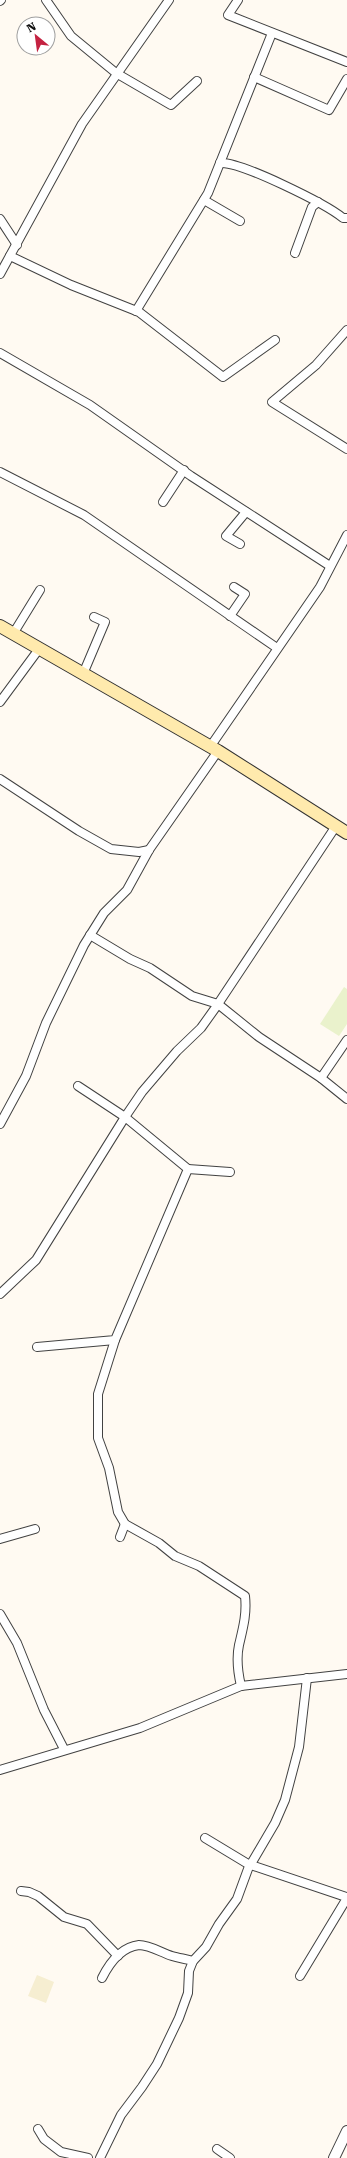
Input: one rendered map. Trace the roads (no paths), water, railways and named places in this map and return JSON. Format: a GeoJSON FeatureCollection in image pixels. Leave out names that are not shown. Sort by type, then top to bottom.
{"type":"FeatureCollection","features":[{"type":"Feature","properties":{"kind":"main road"},"geometry":{"type":"LineString","coordinates":[[0,626],[214,749],[347,833]]}},
{"type":"Feature","properties":{"kind":"street"},"geometry":{"type":"LineString","coordinates":[[46,0],[71,36],[116,73],[171,105],[197,81]]}},
{"type":"Feature","properties":{"kind":"street"},"geometry":{"type":"LineString","coordinates":[[0,274],[82,124],[116,73],[169,0]]}},
{"type":"Feature","properties":{"kind":"street"},"geometry":{"type":"LineString","coordinates":[[238,0],[228,15],[347,62]]}},
{"type":"Feature","properties":{"kind":"street"},"geometry":{"type":"LineString","coordinates":[[136,311],[204,200],[272,33]]}},
{"type":"Feature","properties":{"kind":"street"},"geometry":{"type":"LineString","coordinates":[[254,77],[329,110],[347,79]]}},
{"type":"Feature","properties":{"kind":"street"},"geometry":{"type":"LineString","coordinates":[[220,163],[228,162],[237,165],[298,194],[308,196],[343,218],[347,218]]}},
{"type":"Feature","properties":{"kind":"street"},"geometry":{"type":"LineString","coordinates":[[204,200],[240,221]]}},
{"type":"Feature","properties":{"kind":"street"},"geometry":{"type":"LineString","coordinates":[[295,253],[312,207],[318,202]]}},
{"type":"Feature","properties":{"kind":"street"},"geometry":{"type":"LineString","coordinates":[[1,222],[17,245]]}},
{"type":"Feature","properties":{"kind":"street"},"geometry":{"type":"LineString","coordinates":[[10,256],[70,285],[136,311],[223,377],[276,340]]}},
{"type":"Feature","properties":{"kind":"street"},"geometry":{"type":"LineString","coordinates":[[347,330],[316,365],[272,402],[347,449]]}},
{"type":"Feature","properties":{"kind":"street"},"geometry":{"type":"LineString","coordinates":[[0,352],[90,405],[246,512],[330,566]]}},
{"type":"Feature","properties":{"kind":"street"},"geometry":{"type":"LineString","coordinates":[[163,502],[184,470]]}},
{"type":"Feature","properties":{"kind":"street"},"geometry":{"type":"LineString","coordinates":[[0,472],[84,515],[277,648]]}},
{"type":"Feature","properties":{"kind":"street"},"geometry":{"type":"LineString","coordinates":[[240,544],[226,536],[246,512]]}},
{"type":"Feature","properties":{"kind":"street"},"geometry":{"type":"LineString","coordinates":[[0,1124],[26,1076],[63,987],[90,935],[104,913],[127,890],[149,850],[277,648],[320,587],[347,535]]}},
{"type":"Feature","properties":{"kind":"street"},"geometry":{"type":"LineString","coordinates":[[230,616],[245,594],[234,587]]}},
{"type":"Feature","properties":{"kind":"street"},"geometry":{"type":"LineString","coordinates":[[13,634],[40,590]]}},
{"type":"Feature","properties":{"kind":"street"},"geometry":{"type":"LineString","coordinates":[[83,674],[105,622],[94,618]]}},
{"type":"Feature","properties":{"kind":"street"},"geometry":{"type":"LineString","coordinates":[[0,702],[38,649]]}},
{"type":"Feature","properties":{"kind":"street"},"geometry":{"type":"LineString","coordinates":[[0,779],[79,831],[111,849],[139,852],[149,850]]}},
{"type":"Feature","properties":{"kind":"street"},"geometry":{"type":"LineString","coordinates":[[0,1294],[36,1260],[142,1092],[177,1051],[201,1028],[336,826]]}},
{"type":"Feature","properties":{"kind":"street"},"geometry":{"type":"LineString","coordinates":[[90,935],[130,959],[150,968],[192,996],[218,1004],[259,1037],[321,1078],[347,1099]]}},
{"type":"Feature","properties":{"kind":"street"},"geometry":{"type":"LineString","coordinates":[[321,1078],[347,1040]]}},
{"type":"Feature","properties":{"kind":"street"},"geometry":{"type":"LineString","coordinates":[[78,1086],[125,1117],[188,1169],[230,1172]]}},
{"type":"Feature","properties":{"kind":"street"},"geometry":{"type":"LineString","coordinates":[[188,1169],[115,1340],[98,1394],[98,1438],[109,1468],[118,1512],[125,1524],[159,1543],[175,1556],[199,1566],[245,1596],[247,1610],[239,1646],[237,1670],[241,1686]]}},
{"type":"Feature","properties":{"kind":"street"},"geometry":{"type":"LineString","coordinates":[[37,1347],[115,1340]]}},
{"type":"Feature","properties":{"kind":"street"},"geometry":{"type":"LineString","coordinates":[[120,1537],[125,1524]]}},
{"type":"Feature","properties":{"kind":"street"},"geometry":{"type":"LineString","coordinates":[[0,1539],[35,1529]]}},
{"type":"Feature","properties":{"kind":"street"},"geometry":{"type":"LineString","coordinates":[[0,1614],[17,1643],[44,1710],[64,1749]]}},
{"type":"Feature","properties":{"kind":"street"},"geometry":{"type":"LineString","coordinates":[[0,1770],[64,1749],[140,1728],[241,1686],[347,1674]]}},
{"type":"Feature","properties":{"kind":"street"},"geometry":{"type":"LineString","coordinates":[[100,2158],[121,2115],[157,2064],[179,2018],[188,1993],[189,1971],[193,1961],[206,1947],[219,1924],[237,1899],[252,1864],[273,1827],[285,1800],[299,1747],[307,1678]]}},
{"type":"Feature","properties":{"kind":"street"},"geometry":{"type":"LineString","coordinates":[[205,1838],[235,1857],[346,1898],[300,1976]]}},
{"type":"Feature","properties":{"kind":"street"},"geometry":{"type":"LineString","coordinates":[[21,1891],[29,1892],[38,1896],[64,1917],[87,1924],[118,1956]]}},
{"type":"Feature","properties":{"kind":"street"},"geometry":{"type":"LineString","coordinates":[[102,1978],[108,1965],[118,1956],[134,1946],[140,1945],[170,1956],[193,1961]]}},
{"type":"Feature","properties":{"kind":"street"},"geometry":{"type":"LineString","coordinates":[[38,2129],[44,2139],[61,2152],[88,2158]]}},
{"type":"Feature","properties":{"kind":"street"},"geometry":{"type":"LineString","coordinates":[[334,2158],[347,2131]]}},
{"type":"Feature","properties":{"kind":"street"},"geometry":{"type":"LineString","coordinates":[[217,2149],[230,2158]]}}]}
